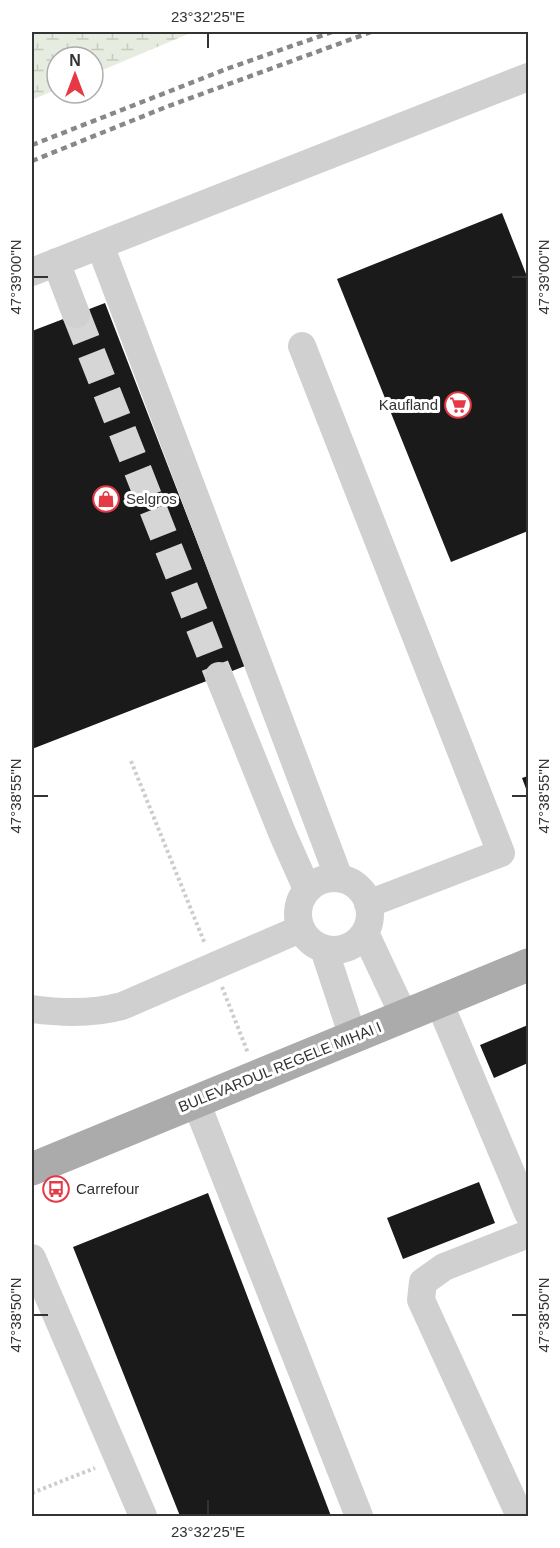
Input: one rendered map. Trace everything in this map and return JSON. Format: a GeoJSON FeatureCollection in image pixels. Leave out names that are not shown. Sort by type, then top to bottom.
{"type":"FeatureCollection","features":[{"type":"Feature","properties":{"kind":"main road","name":"BULEVARDUL REGELE MIHAI I"},"geometry":{"type":"LineString","coordinates":[[32,1169],[528,965]]}},
{"type":"Feature","properties":{"kind":"lane"},"geometry":{"type":"LineString","coordinates":[[76,314],[44,267],[528,77]]}},
{"type":"Feature","properties":{"kind":"lane"},"geometry":{"type":"LineString","coordinates":[[100,244],[339,878]]}},
{"type":"Feature","properties":{"kind":"lane"},"geometry":{"type":"LineString","coordinates":[[302,346],[501,853],[368,904]]}},
{"type":"Feature","properties":{"kind":"lane"},"geometry":{"type":"LineString","coordinates":[[219,676],[307,889]]}},
{"type":"Feature","properties":{"kind":"lane"},"geometry":{"type":"LineString","coordinates":[[339,878],[355,885],[367,898],[370,916],[364,933],[354,945],[340,950],[324,949],[310,942],[300,929],[297,908],[307,889],[321,880],[339,878]]}},
{"type":"Feature","properties":{"kind":"lane"},"geometry":{"type":"LineString","coordinates":[[32,1009],[51,1012],[106,1010],[122,1006],[300,929]]}},
{"type":"Feature","properties":{"kind":"lane"},"geometry":{"type":"LineString","coordinates":[[364,933],[404,1016]]}},
{"type":"Feature","properties":{"kind":"lane"},"geometry":{"type":"LineString","coordinates":[[324,949],[353,1037]]}},
{"type":"Feature","properties":{"kind":"lane"},"geometry":{"type":"LineString","coordinates":[[439,1002],[528,1214]]}},
{"type":"Feature","properties":{"kind":"lane"},"geometry":{"type":"LineString","coordinates":[[196,1102],[359,1516]]}},
{"type":"Feature","properties":{"kind":"lane"},"geometry":{"type":"LineString","coordinates":[[520,1516],[421,1300],[423,1282],[444,1267],[528,1234]]}},
{"type":"Feature","properties":{"kind":"lane"},"geometry":{"type":"LineString","coordinates":[[32,1258],[143,1516]]}},
{"type":"Feature","properties":{"kind":"path"},"geometry":{"type":"LineString","coordinates":[[131,761],[257,1076]]}},
{"type":"Feature","properties":{"kind":"path"},"geometry":{"type":"LineString","coordinates":[[32,1493],[118,1459]]}},
{"type":"Feature","properties":{"kind":"green space"},"geometry":{"type":"Polygon","coordinates":[[[32,32],[193,32],[105,69],[105,45],[45,45],[45,94],[32,100],[32,32]]]}},
{"type":"Feature","properties":{"kind":"building","name":"Kaufland"},"geometry":{"type":"Polygon","coordinates":[[[502,213],[528,279],[528,531],[451,562],[337,279],[502,213]]]}},
{"type":"Feature","properties":{"kind":"building","name":"Selgros"},"geometry":{"type":"Polygon","coordinates":[[[105,303],[245,666],[32,749],[32,331],[105,303]]]}},
{"type":"Feature","properties":{"kind":"building"},"geometry":{"type":"Polygon","coordinates":[[[528,776],[528,794],[522,778],[528,776]]]}},
{"type":"Feature","properties":{"kind":"building"},"geometry":{"type":"Polygon","coordinates":[[[528,1025],[528,1063],[494,1078],[480,1045],[528,1025]]]}},
{"type":"Feature","properties":{"kind":"building"},"geometry":{"type":"Polygon","coordinates":[[[479,1182],[495,1223],[403,1259],[387,1218],[479,1182]]]}},
{"type":"Feature","properties":{"kind":"building"},"geometry":{"type":"Polygon","coordinates":[[[208,1193],[331,1516],[180,1516],[73,1247],[208,1193]]]}},
{"type":"Feature","properties":{"kind":"tunnel"},"geometry":{"type":"LineString","coordinates":[[76,314],[219,676]]}},
{"type":"Feature","properties":{"kind":"railway"},"geometry":{"type":"LineString","coordinates":[[32,145],[229,68],[332,32]]}},
{"type":"Feature","properties":{"kind":"railway"},"geometry":{"type":"LineString","coordinates":[[32,161],[166,107],[371,32]]}},
{"type":"Feature","properties":{"kind":"place","name":"Kaufland"},"geometry":{"type":"Point","coordinates":[458,405]}},
{"type":"Feature","properties":{"kind":"place","name":"Selgros"},"geometry":{"type":"Point","coordinates":[106,499]}},
{"type":"Feature","properties":{"kind":"place","name":"Carrefour"},"geometry":{"type":"Point","coordinates":[56,1189]}}]}
